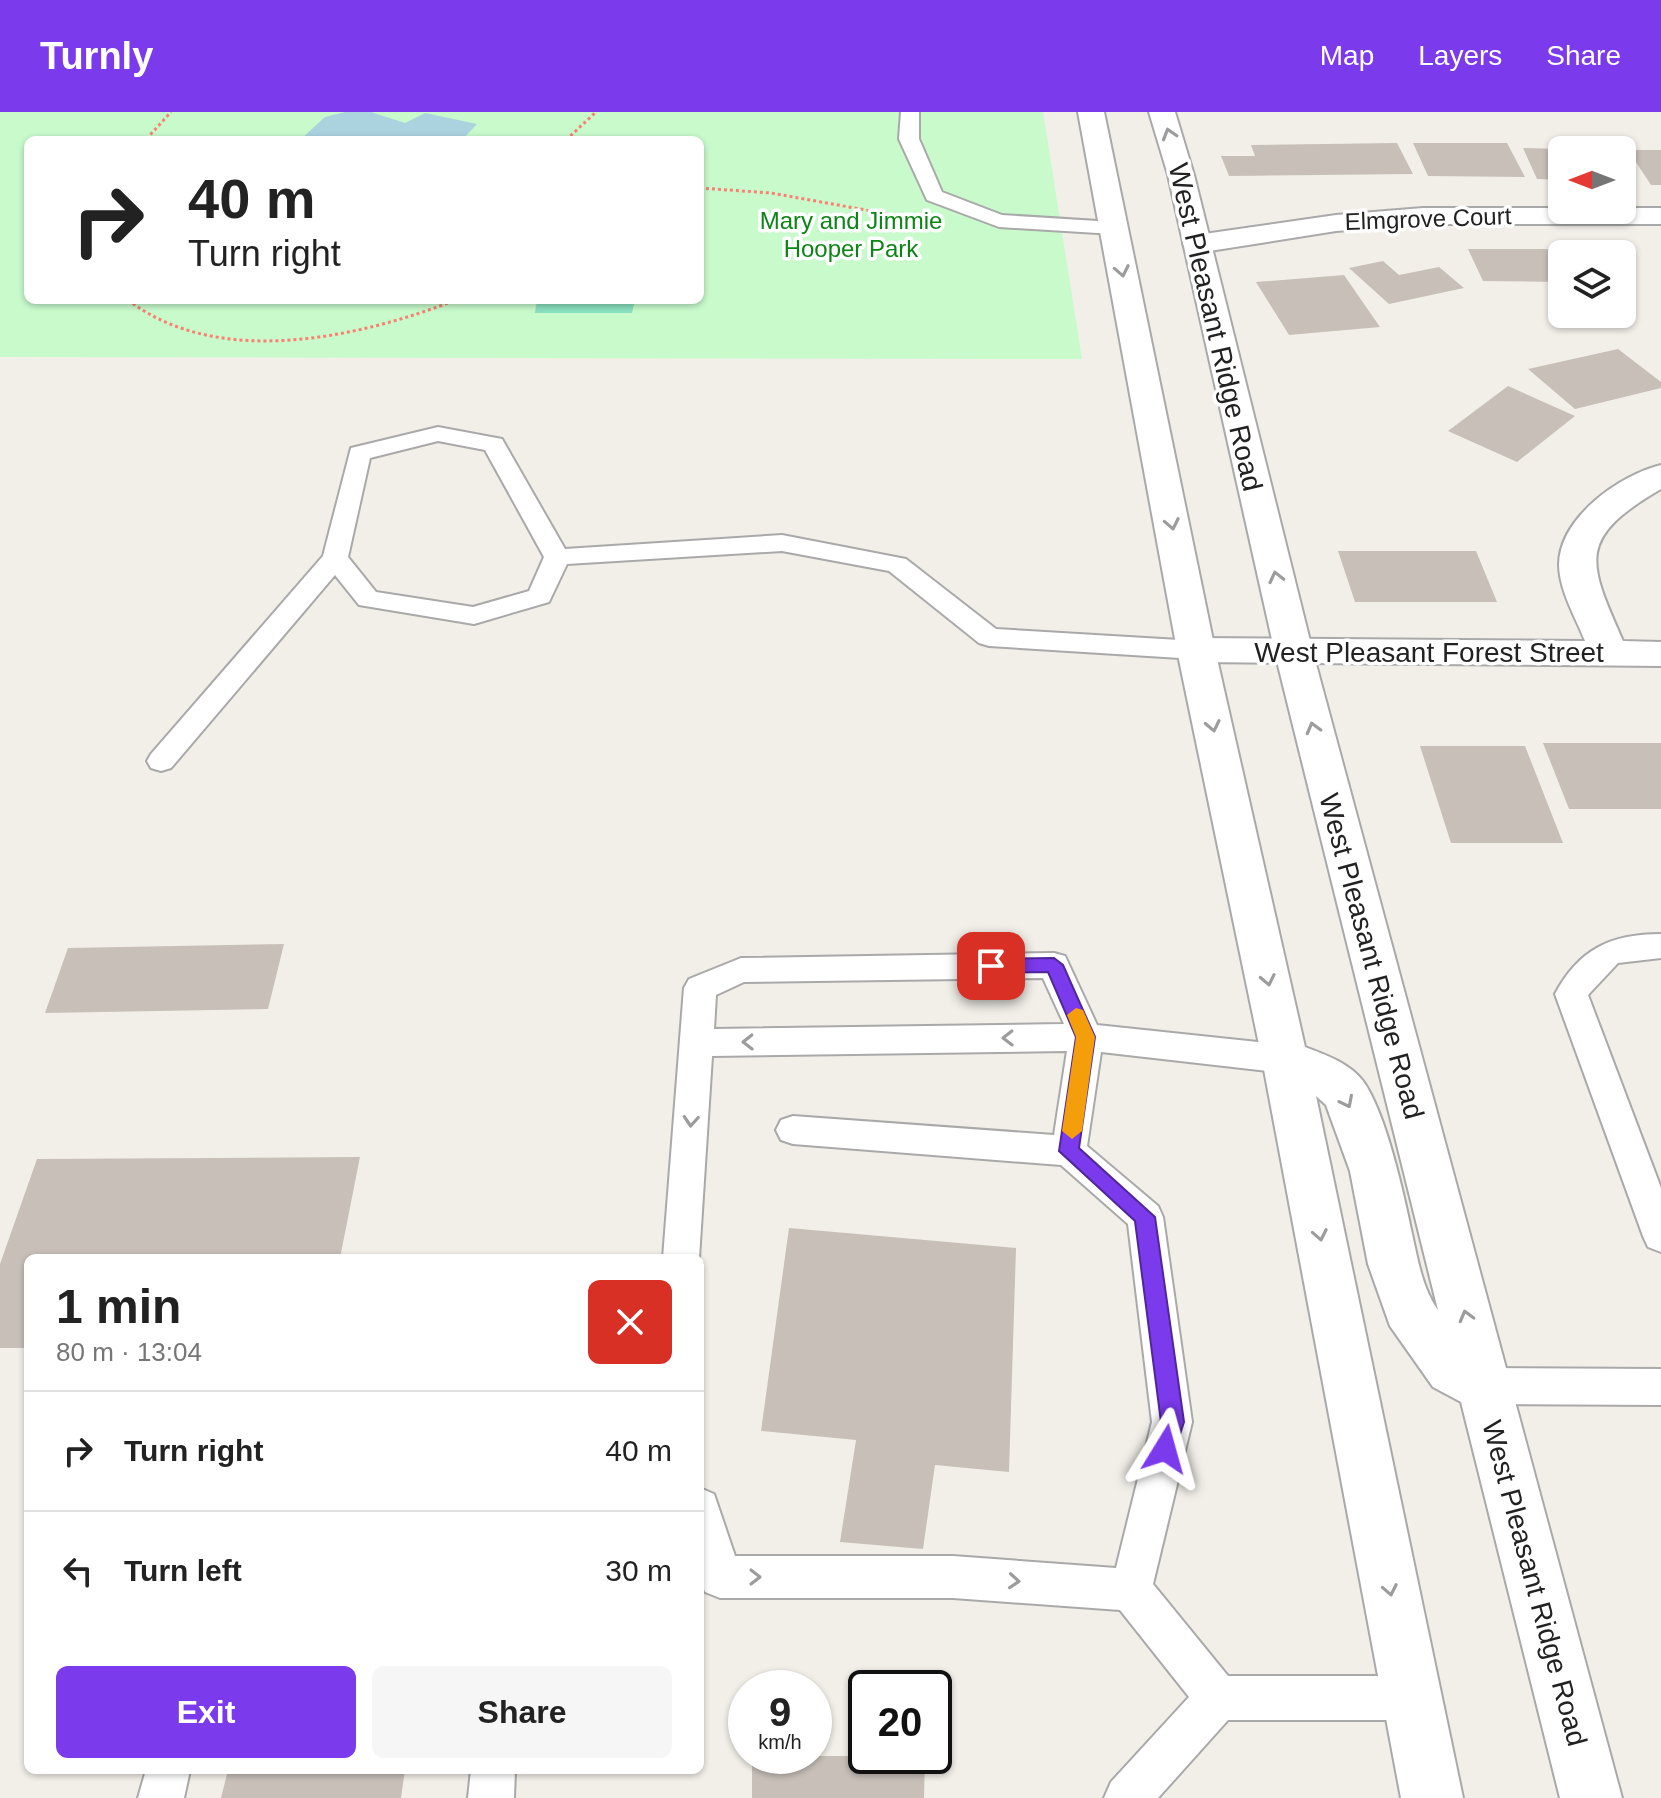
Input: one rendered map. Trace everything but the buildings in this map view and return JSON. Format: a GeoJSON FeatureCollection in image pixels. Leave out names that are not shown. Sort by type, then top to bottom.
{"type":"FeatureCollection","features":[{"type":"Feature","properties":{"kind":"street"},"geometry":{"type":"LineString","coordinates":[[1091,112],[1196,650],[1285,1059],[1432,1798]]}},
{"type":"Feature","properties":{"kind":"street","name":"West Pleasant Ridge Road"},"geometry":{"type":"LineString","coordinates":[[1162,112],[1197,244],[1294,653],[1591,1798]]}},
{"type":"Feature","properties":{"kind":"street","name":"Elmgrove Court"},"geometry":{"type":"LineString","coordinates":[[1197,244],[1336,223],[1423,216],[1661,216]]}},
{"type":"Feature","properties":{"kind":"street"},"geometry":{"type":"LineString","coordinates":[[1609,653],[1577,565],[1586,528],[1631,493],[1661,475]]}},
{"type":"Feature","properties":{"kind":"street","name":"West Pleasant Forest Street"},"geometry":{"type":"LineString","coordinates":[[1196,650],[1661,654]]}},
{"type":"Feature","properties":{"kind":"street"},"geometry":{"type":"LineString","coordinates":[[1285,1059],[1319,1071],[1346,1094],[1374,1171],[1393,1264],[1408,1310],[1452,1370],[1484,1386]]}},
{"type":"Feature","properties":{"kind":"lane"},"geometry":{"type":"LineString","coordinates":[[910,112],[909,139],[934,196],[999,221],[1114,228]]}},
{"type":"Feature","properties":{"kind":"lane"},"geometry":{"type":"LineString","coordinates":[[161,761],[335,558],[359,453],[438,434],[494,444],[557,557]]}},
{"type":"Feature","properties":{"kind":"lane"},"geometry":{"type":"LineString","coordinates":[[557,557],[782,543],[897,565],[989,637],[1196,650]]}},
{"type":"Feature","properties":{"kind":"lane"},"geometry":{"type":"LineString","coordinates":[[335,558],[368,599],[474,616],[540,596],[557,557]]}},
{"type":"Feature","properties":{"kind":"lane"},"geometry":{"type":"LineString","coordinates":[[1661,946],[1631,945],[1594,958],[1571,994],[1661,1236]]}},
{"type":"Feature","properties":{"kind":"lane"},"geometry":{"type":"LineString","coordinates":[[681,1254],[700,988],[741,970],[1054,965],[1086,1037],[1069,1151]]}},
{"type":"Feature","properties":{"kind":"lane"},"geometry":{"type":"LineString","coordinates":[[697,1043],[1086,1037],[1285,1059]]}},
{"type":"Feature","properties":{"kind":"lane"},"geometry":{"type":"LineString","coordinates":[[793,1130],[1069,1151],[1145,1217],[1172,1422],[1131,1590]]}},
{"type":"Feature","properties":{"kind":"lane"},"geometry":{"type":"LineString","coordinates":[[1484,1386],[1661,1387]]}},
{"type":"Feature","properties":{"kind":"lane"},"geometry":{"type":"LineString","coordinates":[[704,1522],[720,1577],[953,1577],[1131,1590],[1218,1698]]}},
{"type":"Feature","properties":{"kind":"lane"},"geometry":{"type":"LineString","coordinates":[[1127,1798],[1218,1698],[1411,1698]]}},
{"type":"Feature","properties":{"kind":"lane"},"geometry":{"type":"LineString","coordinates":[[161,1798],[167,1774]]}},
{"type":"Feature","properties":{"kind":"lane"},"geometry":{"type":"LineString","coordinates":[[491,1798],[493,1774]]}},
{"type":"Feature","properties":{"kind":"path"},"geometry":{"type":"LineString","coordinates":[[150,136],[171,112]]}},
{"type":"Feature","properties":{"kind":"path"},"geometry":{"type":"LineString","coordinates":[[571,136],[596,112]]}},
{"type":"Feature","properties":{"kind":"path"},"geometry":{"type":"LineString","coordinates":[[704,188],[742,188],[806,196],[888,214]]}},
{"type":"Feature","properties":{"kind":"path"},"geometry":{"type":"LineString","coordinates":[[133,304],[154,320],[232,342],[349,333],[397,323],[446,304]]}},
{"type":"Feature","properties":{"kind":"green space","name":"Mary and Jimmie Hooper Park"},"geometry":{"type":"Polygon","coordinates":[[[0,112],[1043,112],[1082,359],[0,357],[0,112]]]}},
{"type":"Feature","properties":{"kind":"green space"},"geometry":{"type":"Polygon","coordinates":[[[536,304],[634,304],[632,313],[535,313],[536,304]]]}},
{"type":"Feature","properties":{"kind":"water"},"geometry":{"type":"Polygon","coordinates":[[[345,112],[371,112],[405,123],[425,113],[477,124],[466,136],[304,136],[325,117],[345,112]]]}},
{"type":"Feature","properties":{"kind":"slow traffic"},"geometry":{"type":"LineString","coordinates":[[1072,1131],[1086,1037],[1076,1015]]}},
{"type":"Feature","properties":{"kind":"route"},"geometry":{"type":"LineString","coordinates":[[991,966],[1054,965],[1086,1037],[1069,1151],[1145,1217],[1172,1422],[1165,1449]]}}]}
